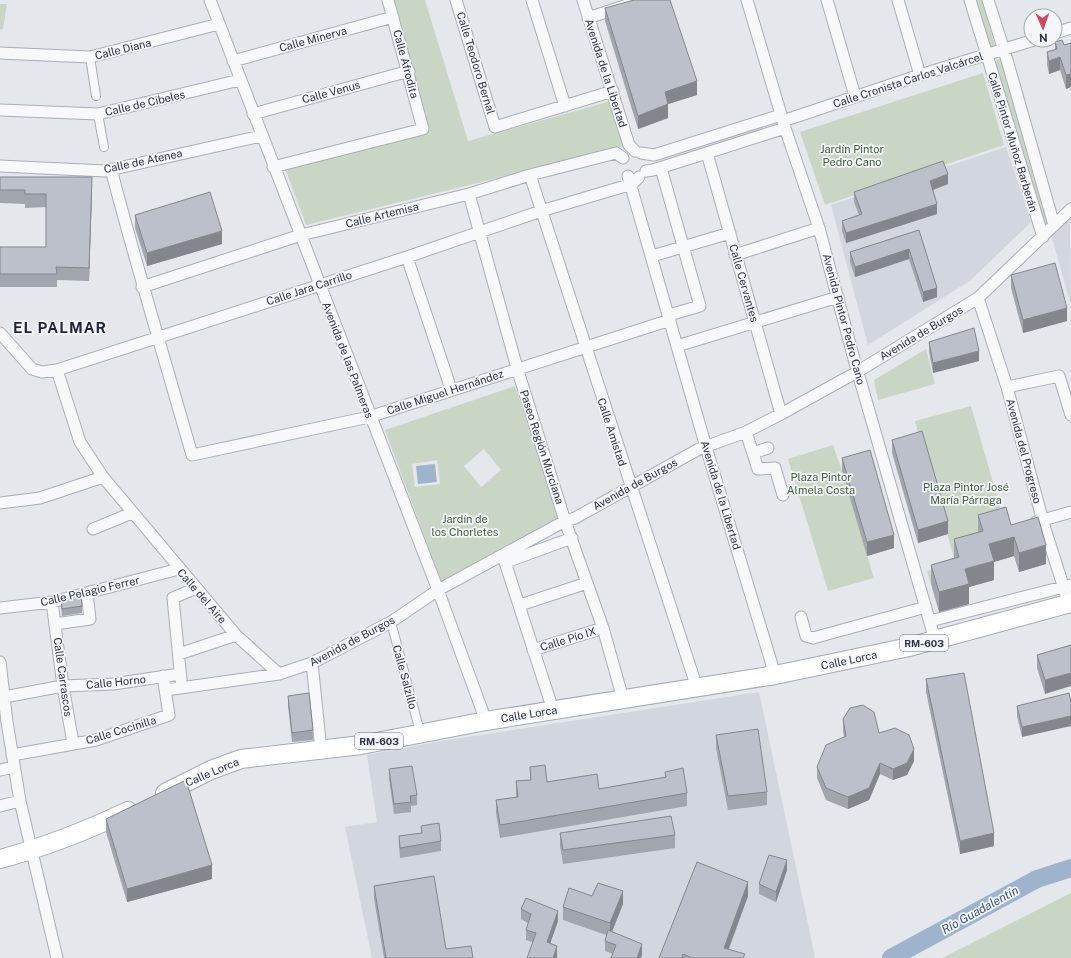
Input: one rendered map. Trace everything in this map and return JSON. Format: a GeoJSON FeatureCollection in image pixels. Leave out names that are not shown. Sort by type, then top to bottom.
{"type":"FeatureCollection","features":[{"type":"Feature","properties":{"kind":"main road","name":"Calle Lorca"},"geometry":{"type":"LineString","coordinates":[[0,859],[31,851],[76,835],[211,770],[241,759],[361,745],[420,732],[775,675],[935,640],[1069,595]]}},
{"type":"Feature","properties":{"kind":"street","name":"Avenida de las Palmeras"},"geometry":{"type":"LineString","coordinates":[[210,0],[273,167],[294,215],[369,416],[438,590],[486,721]]}},
{"type":"Feature","properties":{"kind":"street","name":"Calle Afrodita"},"geometry":{"type":"LineString","coordinates":[[273,167],[423,129],[409,71],[388,0]]}},
{"type":"Feature","properties":{"kind":"street","name":"Calle Teodoro Bernal"},"geometry":{"type":"LineString","coordinates":[[456,0],[495,127],[565,106]]}},
{"type":"Feature","properties":{"kind":"street"},"geometry":{"type":"LineString","coordinates":[[532,0],[565,106],[613,91]]}},
{"type":"Feature","properties":{"kind":"street","name":"Avenida de la Libertad"},"geometry":{"type":"LineString","coordinates":[[582,0],[613,91],[631,152]]}},
{"type":"Feature","properties":{"kind":"street"},"geometry":{"type":"LineString","coordinates":[[588,18],[642,0]]}},
{"type":"Feature","properties":{"kind":"street","name":"Avenida Pintor Pedro Cano"},"geometry":{"type":"LineString","coordinates":[[747,0],[783,121],[819,228],[858,372],[935,640]]}},
{"type":"Feature","properties":{"kind":"street"},"geometry":{"type":"LineString","coordinates":[[826,0],[855,96]]}},
{"type":"Feature","properties":{"kind":"street"},"geometry":{"type":"LineString","coordinates":[[898,0],[920,75]]}},
{"type":"Feature","properties":{"kind":"street","name":"Calle Pintor Muñoz Barberán"},"geometry":{"type":"LineString","coordinates":[[970,0],[1043,237]]}},
{"type":"Feature","properties":{"kind":"street","name":"Calle Pintor Muñoz Barberán"},"geometry":{"type":"LineString","coordinates":[[988,0],[1054,225]]}},
{"type":"Feature","properties":{"kind":"street","name":"Calle Minerva"},"geometry":{"type":"LineString","coordinates":[[233,60],[393,17]]}},
{"type":"Feature","properties":{"kind":"street","name":"Calle Diana"},"geometry":{"type":"LineString","coordinates":[[0,53],[90,57],[219,24]]}},
{"type":"Feature","properties":{"kind":"street","name":"Calle Cronista Carlos Valcárcel"},"geometry":{"type":"LineString","coordinates":[[636,177],[708,153],[783,121],[855,96],[1023,44]]}},
{"type":"Feature","properties":{"kind":"street"},"geometry":{"type":"LineString","coordinates":[[90,57],[96,96]]}},
{"type":"Feature","properties":{"kind":"street","name":"Calle Venus"},"geometry":{"type":"LineString","coordinates":[[253,114],[409,71]]}},
{"type":"Feature","properties":{"kind":"street","name":"Calle de Cibeles"},"geometry":{"type":"LineString","coordinates":[[0,110],[98,114],[240,80]]}},
{"type":"Feature","properties":{"kind":"street"},"geometry":{"type":"LineString","coordinates":[[98,114],[104,147]]}},
{"type":"Feature","properties":{"kind":"street","name":"Calle Cronista Carlos Valcárcel"},"geometry":{"type":"LineString","coordinates":[[631,152],[654,155],[783,121]]}},
{"type":"Feature","properties":{"kind":"street","name":"Calle de Atenea"},"geometry":{"type":"LineString","coordinates":[[0,166],[105,171],[261,136]]}},
{"type":"Feature","properties":{"kind":"street"},"geometry":{"type":"LineString","coordinates":[[631,152],[648,160],[636,177],[622,168],[631,152]]}},
{"type":"Feature","properties":{"kind":"street","name":"Calle Artemisa"},"geometry":{"type":"LineString","coordinates":[[142,287],[301,235],[469,194],[530,175],[616,153],[631,152]]}},
{"type":"Feature","properties":{"kind":"street","name":"Calle Cervantes"},"geometry":{"type":"LineString","coordinates":[[708,153],[735,255],[781,414]]}},
{"type":"Feature","properties":{"kind":"street"},"geometry":{"type":"LineString","coordinates":[[661,168],[700,306],[670,317]]}},
{"type":"Feature","properties":{"kind":"street"},"geometry":{"type":"LineString","coordinates":[[111,169],[142,287],[158,336]]}},
{"type":"Feature","properties":{"kind":"street","name":"Calle Amistad"},"geometry":{"type":"LineString","coordinates":[[530,175],[584,346],[697,688]]}},
{"type":"Feature","properties":{"kind":"street","name":"Avenida de la Libertad"},"geometry":{"type":"LineString","coordinates":[[636,177],[652,256],[677,346],[775,675]]}},
{"type":"Feature","properties":{"kind":"street","name":"Calle Jara Carrillo"},"geometry":{"type":"LineString","coordinates":[[0,333],[32,368],[42,372],[57,370],[158,336],[407,257],[636,177]]}},
{"type":"Feature","properties":{"kind":"street","name":"Paseo Región Murciana"},"geometry":{"type":"LineString","coordinates":[[469,194],[478,233],[517,368],[566,521],[603,628],[621,687],[623,699]]}},
{"type":"Feature","properties":{"kind":"street","name":"Avenida de Burgos"},"geometry":{"type":"LineString","coordinates":[[166,690],[182,689],[279,674],[312,663],[390,622],[438,590],[504,559],[566,521],[575,518],[630,486],[699,449],[746,432],[858,372],[978,298],[1071,209]]}},
{"type":"Feature","properties":{"kind":"street"},"geometry":{"type":"LineString","coordinates":[[735,255],[819,228]]}},
{"type":"Feature","properties":{"kind":"street"},"geometry":{"type":"LineString","coordinates":[[652,256],[730,233]]}},
{"type":"Feature","properties":{"kind":"street"},"geometry":{"type":"LineString","coordinates":[[407,257],[451,389]]}},
{"type":"Feature","properties":{"kind":"street"},"geometry":{"type":"LineString","coordinates":[[677,346],[838,297]]}},
{"type":"Feature","properties":{"kind":"street","name":"Avenida del Progreso"},"geometry":{"type":"LineString","coordinates":[[978,298],[1007,388],[1043,520],[1069,595]]}},
{"type":"Feature","properties":{"kind":"street","name":"Calle Miguel Hernández"},"geometry":{"type":"LineString","coordinates":[[158,336],[192,455],[369,416],[670,317]]}},
{"type":"Feature","properties":{"kind":"street","name":"Calle del Aire"},"geometry":{"type":"LineString","coordinates":[[57,370],[80,442],[103,477],[236,635],[279,674]]}},
{"type":"Feature","properties":{"kind":"street"},"geometry":{"type":"LineString","coordinates":[[1007,388],[1059,376],[1069,403],[1071,415]]}},
{"type":"Feature","properties":{"kind":"street"},"geometry":{"type":"LineString","coordinates":[[746,432],[758,469],[775,468],[783,495]]}},
{"type":"Feature","properties":{"kind":"street"},"geometry":{"type":"LineString","coordinates":[[753,453],[768,448]]}},
{"type":"Feature","properties":{"kind":"street"},"geometry":{"type":"LineString","coordinates":[[0,503],[40,498],[103,477]]}},
{"type":"Feature","properties":{"kind":"street"},"geometry":{"type":"LineString","coordinates":[[1022,525],[1071,512]]}},
{"type":"Feature","properties":{"kind":"street"},"geometry":{"type":"LineString","coordinates":[[93,529],[132,513]]}},
{"type":"Feature","properties":{"kind":"street"},"geometry":{"type":"LineString","coordinates":[[553,710],[504,559],[572,538]]}},
{"type":"Feature","properties":{"kind":"street","name":"Calle Pelagio Ferrer"},"geometry":{"type":"LineString","coordinates":[[0,608],[52,602],[179,569]]}},
{"type":"Feature","properties":{"kind":"street"},"geometry":{"type":"LineString","coordinates":[[520,605],[587,583]]}},
{"type":"Feature","properties":{"kind":"street"},"geometry":{"type":"LineString","coordinates":[[182,689],[174,598],[196,588]]}},
{"type":"Feature","properties":{"kind":"street","name":"Calle Carrascos"},"geometry":{"type":"LineString","coordinates":[[73,743],[63,686],[55,624],[90,619],[87,593]]}},
{"type":"Feature","properties":{"kind":"street"},"geometry":{"type":"LineString","coordinates":[[930,622],[1069,595]]}},
{"type":"Feature","properties":{"kind":"street"},"geometry":{"type":"LineString","coordinates":[[52,602],[55,624]]}},
{"type":"Feature","properties":{"kind":"street"},"geometry":{"type":"LineString","coordinates":[[801,617],[806,636],[813,638],[926,607]]}},
{"type":"Feature","properties":{"kind":"street","name":"Calle Salzillo"},"geometry":{"type":"LineString","coordinates":[[390,622],[420,732]]}},
{"type":"Feature","properties":{"kind":"street","name":"Calle Pío IX"},"geometry":{"type":"LineString","coordinates":[[533,650],[603,628]]}},
{"type":"Feature","properties":{"kind":"street"},"geometry":{"type":"LineString","coordinates":[[179,654],[236,635]]}},
{"type":"Feature","properties":{"kind":"street"},"geometry":{"type":"LineString","coordinates":[[0,662],[4,697],[3,722],[12,755],[31,851],[57,958]]}},
{"type":"Feature","properties":{"kind":"street"},"geometry":{"type":"LineString","coordinates":[[312,663],[321,750]]}},
{"type":"Feature","properties":{"kind":"street","name":"Calle Horno"},"geometry":{"type":"LineString","coordinates":[[4,697],[63,686],[113,684],[180,674]]}},
{"type":"Feature","properties":{"kind":"street","name":"Calle Cocinilla"},"geometry":{"type":"LineString","coordinates":[[12,755],[96,740],[168,715],[163,676]]}},
{"type":"Feature","properties":{"kind":"street"},"geometry":{"type":"LineString","coordinates":[[0,770],[14,767]]}},
{"type":"Feature","properties":{"kind":"street"},"geometry":{"type":"LineString","coordinates":[[0,806],[20,801]]}},
{"type":"Feature","properties":{"kind":"shaded area"},"geometry":{"type":"Polygon","coordinates":[[[1006,147],[1031,222],[971,280],[868,345],[831,205],[1006,147]]]}},
{"type":"Feature","properties":{"kind":"shaded area"},"geometry":{"type":"Polygon","coordinates":[[[1071,215],[1070,224],[1071,305],[1051,235],[1071,215]]]}},
{"type":"Feature","properties":{"kind":"shaded area"},"geometry":{"type":"Polygon","coordinates":[[[759,692],[815,957],[372,958],[345,827],[377,822],[367,755],[435,742],[759,692]]]}},
{"type":"Feature","properties":{"kind":"green space"},"geometry":{"type":"Polygon","coordinates":[[[390,0],[425,0],[468,141],[611,101],[624,147],[306,225],[285,168],[426,132],[390,0]]]}},
{"type":"Feature","properties":{"kind":"green space"},"geometry":{"type":"Polygon","coordinates":[[[975,0],[982,0],[996,49],[991,51],[975,0]]]}},
{"type":"Feature","properties":{"kind":"green space"},"geometry":{"type":"Polygon","coordinates":[[[0,4],[7,4],[3,29],[0,30],[0,4]]]}},
{"type":"Feature","properties":{"kind":"green space"},"geometry":{"type":"Polygon","coordinates":[[[1001,59],[1049,224],[1044,230],[993,61],[1001,59]]]}},
{"type":"Feature","properties":{"kind":"green space","name":"Jardín Pintor Pedro Cano"},"geometry":{"type":"Polygon","coordinates":[[[983,73],[1004,145],[825,205],[800,132],[983,73]]]}},
{"type":"Feature","properties":{"kind":"green space"},"geometry":{"type":"Polygon","coordinates":[[[926,349],[935,384],[878,400],[874,380],[926,349]]]}},
{"type":"Feature","properties":{"kind":"green space","name":"Jardín de los Chorletes"},"geometry":{"type":"Polygon","coordinates":[[[515,386],[560,521],[442,584],[385,430],[515,386]],[[484,449],[464,466],[481,487],[501,470],[484,449]],[[437,460],[412,464],[415,487],[440,484],[437,460]]]}},
{"type":"Feature","properties":{"kind":"green space","name":"Plaza Pintor José María Párraga"},"geometry":{"type":"Polygon","coordinates":[[[971,406],[1006,527],[931,584],[927,571],[936,569],[954,558],[915,421],[971,406]]]}},
{"type":"Feature","properties":{"kind":"green space","name":"Plaza Pintor Almela Costa"},"geometry":{"type":"Polygon","coordinates":[[[833,445],[874,578],[828,591],[788,459],[833,445]]]}},
{"type":"Feature","properties":{"kind":"green space"},"geometry":{"type":"Polygon","coordinates":[[[1071,893],[1071,958],[943,958],[944,957],[1071,893]]]}},
{"type":"Feature","properties":{"kind":"water"},"geometry":{"type":"Polygon","coordinates":[[[435,464],[437,482],[418,484],[416,466],[435,464]]]}},
{"type":"Feature","properties":{"kind":"building"},"geometry":{"type":"Polygon","coordinates":[[[634,0],[670,0],[697,81],[665,92],[668,104],[638,116],[605,8],[634,0]]]}},
{"type":"Feature","properties":{"kind":"building"},"geometry":{"type":"Polygon","coordinates":[[[1063,42],[1064,45],[1071,43],[1071,74],[1066,75],[1060,57],[1049,61],[1047,52],[1063,48],[1063,42]]]}},
{"type":"Feature","properties":{"kind":"building"},"geometry":{"type":"Polygon","coordinates":[[[943,161],[948,174],[930,181],[937,204],[846,233],[842,221],[862,214],[854,192],[943,161]]]}},
{"type":"Feature","properties":{"kind":"building"},"geometry":{"type":"Polygon","coordinates":[[[0,177],[92,177],[89,268],[56,267],[57,274],[0,274],[0,247],[46,247],[46,194],[25,194],[25,190],[0,190],[0,177]]]}},
{"type":"Feature","properties":{"kind":"building"},"geometry":{"type":"Polygon","coordinates":[[[210,192],[222,231],[147,253],[135,215],[210,192]]]}},
{"type":"Feature","properties":{"kind":"building"},"geometry":{"type":"Polygon","coordinates":[[[919,230],[937,288],[923,292],[909,249],[855,267],[850,252],[919,230]]]}},
{"type":"Feature","properties":{"kind":"building"},"geometry":{"type":"Polygon","coordinates":[[[1055,263],[1067,308],[1023,320],[1011,275],[1055,263]]]}},
{"type":"Feature","properties":{"kind":"building"},"geometry":{"type":"Polygon","coordinates":[[[974,328],[979,351],[933,363],[929,342],[974,328]]]}},
{"type":"Feature","properties":{"kind":"building"},"geometry":{"type":"Polygon","coordinates":[[[922,431],[948,521],[918,530],[892,440],[922,431]]]}},
{"type":"Feature","properties":{"kind":"building"},"geometry":{"type":"Polygon","coordinates":[[[870,450],[894,535],[867,542],[842,458],[870,450]]]}},
{"type":"Feature","properties":{"kind":"building"},"geometry":{"type":"Polygon","coordinates":[[[1006,507],[1011,525],[1038,517],[1046,545],[1019,553],[1014,537],[989,544],[994,561],[965,569],[969,584],[939,592],[931,565],[959,557],[954,539],[983,531],[978,515],[1006,507]]]}},
{"type":"Feature","properties":{"kind":"building"},"geometry":{"type":"Polygon","coordinates":[[[81,595],[82,606],[62,609],[61,600],[81,595]]]}},
{"type":"Feature","properties":{"kind":"building"},"geometry":{"type":"Polygon","coordinates":[[[1071,645],[1071,673],[1045,680],[1037,655],[1071,645]]]}},
{"type":"Feature","properties":{"kind":"building"},"geometry":{"type":"Polygon","coordinates":[[[964,673],[994,833],[960,841],[926,679],[964,673]]]}},
{"type":"Feature","properties":{"kind":"building"},"geometry":{"type":"Polygon","coordinates":[[[309,693],[313,730],[292,733],[288,696],[309,693]]]}},
{"type":"Feature","properties":{"kind":"building"},"geometry":{"type":"Polygon","coordinates":[[[1069,693],[1071,702],[1071,716],[1022,727],[1017,706],[1069,693]]]}},
{"type":"Feature","properties":{"kind":"building"},"geometry":{"type":"Polygon","coordinates":[[[863,705],[874,712],[879,733],[895,728],[909,735],[914,749],[907,763],[893,769],[880,763],[869,788],[848,797],[826,788],[817,767],[826,745],[846,736],[843,719],[850,708],[863,705]]]}},
{"type":"Feature","properties":{"kind":"building"},"geometry":{"type":"Polygon","coordinates":[[[758,729],[767,792],[728,796],[716,735],[758,729]]]}},
{"type":"Feature","properties":{"kind":"building"},"geometry":{"type":"Polygon","coordinates":[[[545,765],[547,782],[597,774],[599,789],[666,777],[665,772],[683,768],[687,793],[500,825],[496,800],[518,797],[516,781],[531,780],[530,767],[545,765]]]}},
{"type":"Feature","properties":{"kind":"building"},"geometry":{"type":"Polygon","coordinates":[[[412,766],[417,795],[410,796],[411,802],[394,804],[389,769],[412,766]]]}},
{"type":"Feature","properties":{"kind":"building"},"geometry":{"type":"Polygon","coordinates":[[[186,780],[212,865],[127,889],[106,819],[186,780]]]}},
{"type":"Feature","properties":{"kind":"building"},"geometry":{"type":"Polygon","coordinates":[[[671,816],[675,835],[563,850],[560,833],[671,816]]]}},
{"type":"Feature","properties":{"kind":"building"},"geometry":{"type":"Polygon","coordinates":[[[439,823],[441,841],[400,848],[399,836],[422,833],[421,826],[439,823]]]}},
{"type":"Feature","properties":{"kind":"building"},"geometry":{"type":"Polygon","coordinates":[[[769,855],[787,860],[776,892],[759,884],[769,855]]]}},
{"type":"Feature","properties":{"kind":"building"},"geometry":{"type":"Polygon","coordinates":[[[697,862],[748,882],[724,948],[745,954],[743,958],[692,958],[683,954],[682,958],[659,958],[697,862]]]}},
{"type":"Feature","properties":{"kind":"building"},"geometry":{"type":"Polygon","coordinates":[[[434,876],[446,949],[471,946],[473,958],[386,958],[374,886],[434,876]]]}},
{"type":"Feature","properties":{"kind":"building"},"geometry":{"type":"Polygon","coordinates":[[[598,883],[623,891],[610,923],[563,907],[569,888],[592,896],[598,883]]]}},
{"type":"Feature","properties":{"kind":"building"},"geometry":{"type":"Polygon","coordinates":[[[526,898],[558,911],[547,942],[557,946],[553,958],[527,958],[536,933],[526,930],[531,914],[521,909],[526,898]]]}},
{"type":"Feature","properties":{"kind":"building"},"geometry":{"type":"Polygon","coordinates":[[[608,930],[642,944],[637,958],[611,958],[616,945],[605,941],[608,930]]]}},
{"type":"Feature","properties":{"kind":"waterway","name":"Río Guadalentín"},"geometry":{"type":"LineString","coordinates":[[891,958],[1037,879],[1071,868]]}},
{"type":"Feature","properties":{"kind":"district","name":"EL PALMAR"},"geometry":{"type":"Point","coordinates":[60,327]}}]}
